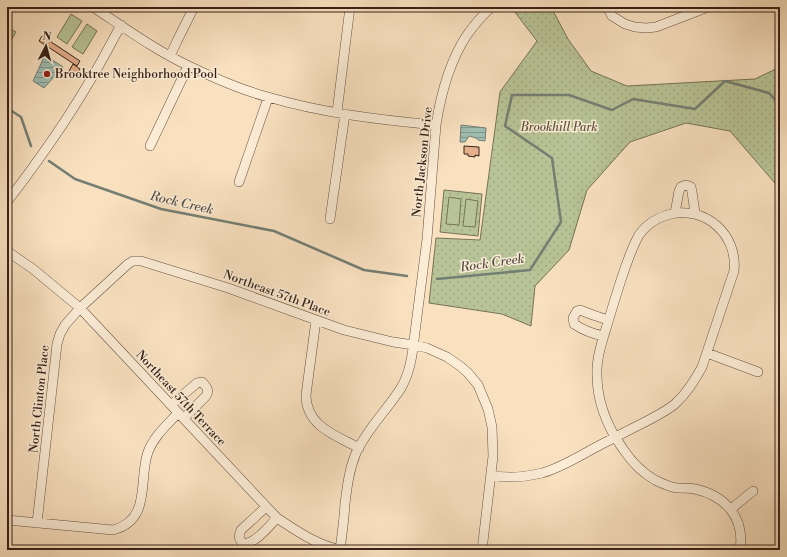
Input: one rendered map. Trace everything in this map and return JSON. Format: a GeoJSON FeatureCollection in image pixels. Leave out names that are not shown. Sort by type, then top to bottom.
{"type":"FeatureCollection","features":[{"type":"Feature","properties":{"kind":"street"},"geometry":{"type":"LineString","coordinates":[[93,7],[148,44],[188,66],[238,88],[268,98],[341,113],[386,120],[436,125]]}},
{"type":"Feature","properties":{"kind":"street"},"geometry":{"type":"LineString","coordinates":[[170,56],[194,7]]}},
{"type":"Feature","properties":{"kind":"street"},"geometry":{"type":"LineString","coordinates":[[330,219],[350,7]]}},
{"type":"Feature","properties":{"kind":"street","name":"North Jackson Drive"},"geometry":{"type":"LineString","coordinates":[[341,550],[348,477],[352,462],[364,439],[402,387],[411,361],[427,239],[438,107],[444,85],[451,64],[467,35],[476,22],[491,7]]}},
{"type":"Feature","properties":{"kind":"street"},"geometry":{"type":"LineString","coordinates":[[607,7],[612,16],[625,24],[646,28],[656,27],[708,7]]}},
{"type":"Feature","properties":{"kind":"street"},"geometry":{"type":"LineString","coordinates":[[7,202],[51,142],[84,90],[121,25]]}},
{"type":"Feature","properties":{"kind":"street"},"geometry":{"type":"LineString","coordinates":[[150,146],[188,66]]}},
{"type":"Feature","properties":{"kind":"street"},"geometry":{"type":"LineString","coordinates":[[240,182],[268,98]]}},
{"type":"Feature","properties":{"kind":"street"},"geometry":{"type":"LineString","coordinates":[[675,213],[679,192],[681,187],[686,185],[691,187],[695,213]]}},
{"type":"Feature","properties":{"kind":"street"},"geometry":{"type":"LineString","coordinates":[[491,475],[510,478],[527,476],[554,468],[615,437],[661,414],[685,393],[702,367],[734,270],[734,256],[730,242],[718,226],[710,220],[695,213],[685,212],[664,216],[655,220],[639,235],[626,262],[597,357],[597,383],[602,409],[609,428],[615,437],[633,463],[650,477],[665,484],[676,488],[704,491],[724,502],[735,516],[739,525],[741,535],[740,550]]}},
{"type":"Feature","properties":{"kind":"street","name":"Northeast 57th Terrace"},"geometry":{"type":"LineString","coordinates":[[7,251],[34,269],[80,308],[277,518],[312,540],[341,550]]}},
{"type":"Feature","properties":{"kind":"street","name":"North Clinton Place"},"geometry":{"type":"LineString","coordinates":[[37,523],[58,339],[65,326],[80,308],[133,261]]}},
{"type":"Feature","properties":{"kind":"street","name":"Northeast 57th Place"},"geometry":{"type":"LineString","coordinates":[[133,261],[141,261],[228,288],[316,320],[363,335],[427,348],[447,357],[460,366],[478,385],[488,409],[492,427],[493,456],[482,550]]}},
{"type":"Feature","properties":{"kind":"street"},"geometry":{"type":"LineString","coordinates":[[604,336],[593,334],[581,329],[574,324],[573,318],[577,311],[580,310],[593,316],[608,320]]}},
{"type":"Feature","properties":{"kind":"street"},"geometry":{"type":"LineString","coordinates":[[316,320],[306,395],[307,405],[314,420],[321,427],[358,448]]}},
{"type":"Feature","properties":{"kind":"street"},"geometry":{"type":"LineString","coordinates":[[707,353],[758,372]]}},
{"type":"Feature","properties":{"kind":"street"},"geometry":{"type":"LineString","coordinates":[[7,520],[113,530],[122,527],[132,520],[140,505],[146,459],[149,449],[158,434],[206,396],[208,389],[202,382],[197,383],[171,405]]}},
{"type":"Feature","properties":{"kind":"street"},"geometry":{"type":"LineString","coordinates":[[730,509],[753,491]]}},
{"type":"Feature","properties":{"kind":"street"},"geometry":{"type":"LineString","coordinates":[[266,507],[241,530],[239,538],[242,542],[244,544],[249,543],[259,536],[277,518]]}},
{"type":"Feature","properties":{"kind":"green space","name":"Brookhill Park"},"geometry":{"type":"Polygon","coordinates":[[[511,7],[551,7],[568,39],[591,71],[627,86],[755,79],[780,67],[780,189],[730,131],[686,123],[630,142],[587,190],[569,250],[535,286],[531,326],[502,314],[429,303],[436,238],[480,240],[500,92],[537,41],[511,7]]]}},
{"type":"Feature","properties":{"kind":"green space"},"geometry":{"type":"Polygon","coordinates":[[[71,14],[82,21],[67,44],[57,37],[71,14]]]}},
{"type":"Feature","properties":{"kind":"green space"},"geometry":{"type":"Polygon","coordinates":[[[87,24],[97,31],[83,54],[72,47],[87,24]]]}},
{"type":"Feature","properties":{"kind":"green space"},"geometry":{"type":"Polygon","coordinates":[[[7,27],[16,32],[7,47],[7,27]]]}},
{"type":"Feature","properties":{"kind":"green space"},"geometry":{"type":"Polygon","coordinates":[[[444,190],[482,194],[478,236],[440,232],[444,190]]]}},
{"type":"Feature","properties":{"kind":"green space"},"geometry":{"type":"Polygon","coordinates":[[[449,197],[461,199],[459,225],[446,224],[449,197]]]}},
{"type":"Feature","properties":{"kind":"green space"},"geometry":{"type":"Polygon","coordinates":[[[466,199],[478,201],[475,227],[463,226],[466,199]]]}},
{"type":"Feature","properties":{"kind":"shaded area","name":"Brooktree Neighborhood Pool"},"geometry":{"type":"Polygon","coordinates":[[[45,55],[63,67],[44,88],[33,81],[45,55]]]}},
{"type":"Feature","properties":{"kind":"shaded area"},"geometry":{"type":"Polygon","coordinates":[[[461,125],[486,128],[485,141],[469,136],[465,142],[460,142],[461,125]]]}},
{"type":"Feature","properties":{"kind":"building"},"geometry":{"type":"Polygon","coordinates":[[[42,36],[80,61],[77,66],[39,41],[42,36]]]}},
{"type":"Feature","properties":{"kind":"building"},"geometry":{"type":"Polygon","coordinates":[[[73,64],[80,69],[76,75],[69,71],[73,64]]]}},
{"type":"Feature","properties":{"kind":"building"},"geometry":{"type":"Polygon","coordinates":[[[464,146],[479,147],[479,156],[475,155],[475,157],[464,154],[464,146]]]}},
{"type":"Feature","properties":{"kind":"waterway","name":"Rock Creek"},"geometry":{"type":"LineString","coordinates":[[437,279],[530,270],[561,222],[552,158],[505,126],[512,95],[569,95],[612,110],[633,99],[695,109],[725,81],[769,93],[780,105]]}},
{"type":"Feature","properties":{"kind":"waterway","name":"Rock Creek"},"geometry":{"type":"LineString","coordinates":[[7,108],[21,117],[31,146]]}},
{"type":"Feature","properties":{"kind":"waterway","name":"Rock Creek"},"geometry":{"type":"LineString","coordinates":[[49,161],[75,179],[161,209],[274,231],[364,270],[407,276]]}},
{"type":"Feature","properties":{"kind":"place","name":"Brooktree Neighborhood Pool"},"geometry":{"type":"Point","coordinates":[47,74]}}]}
